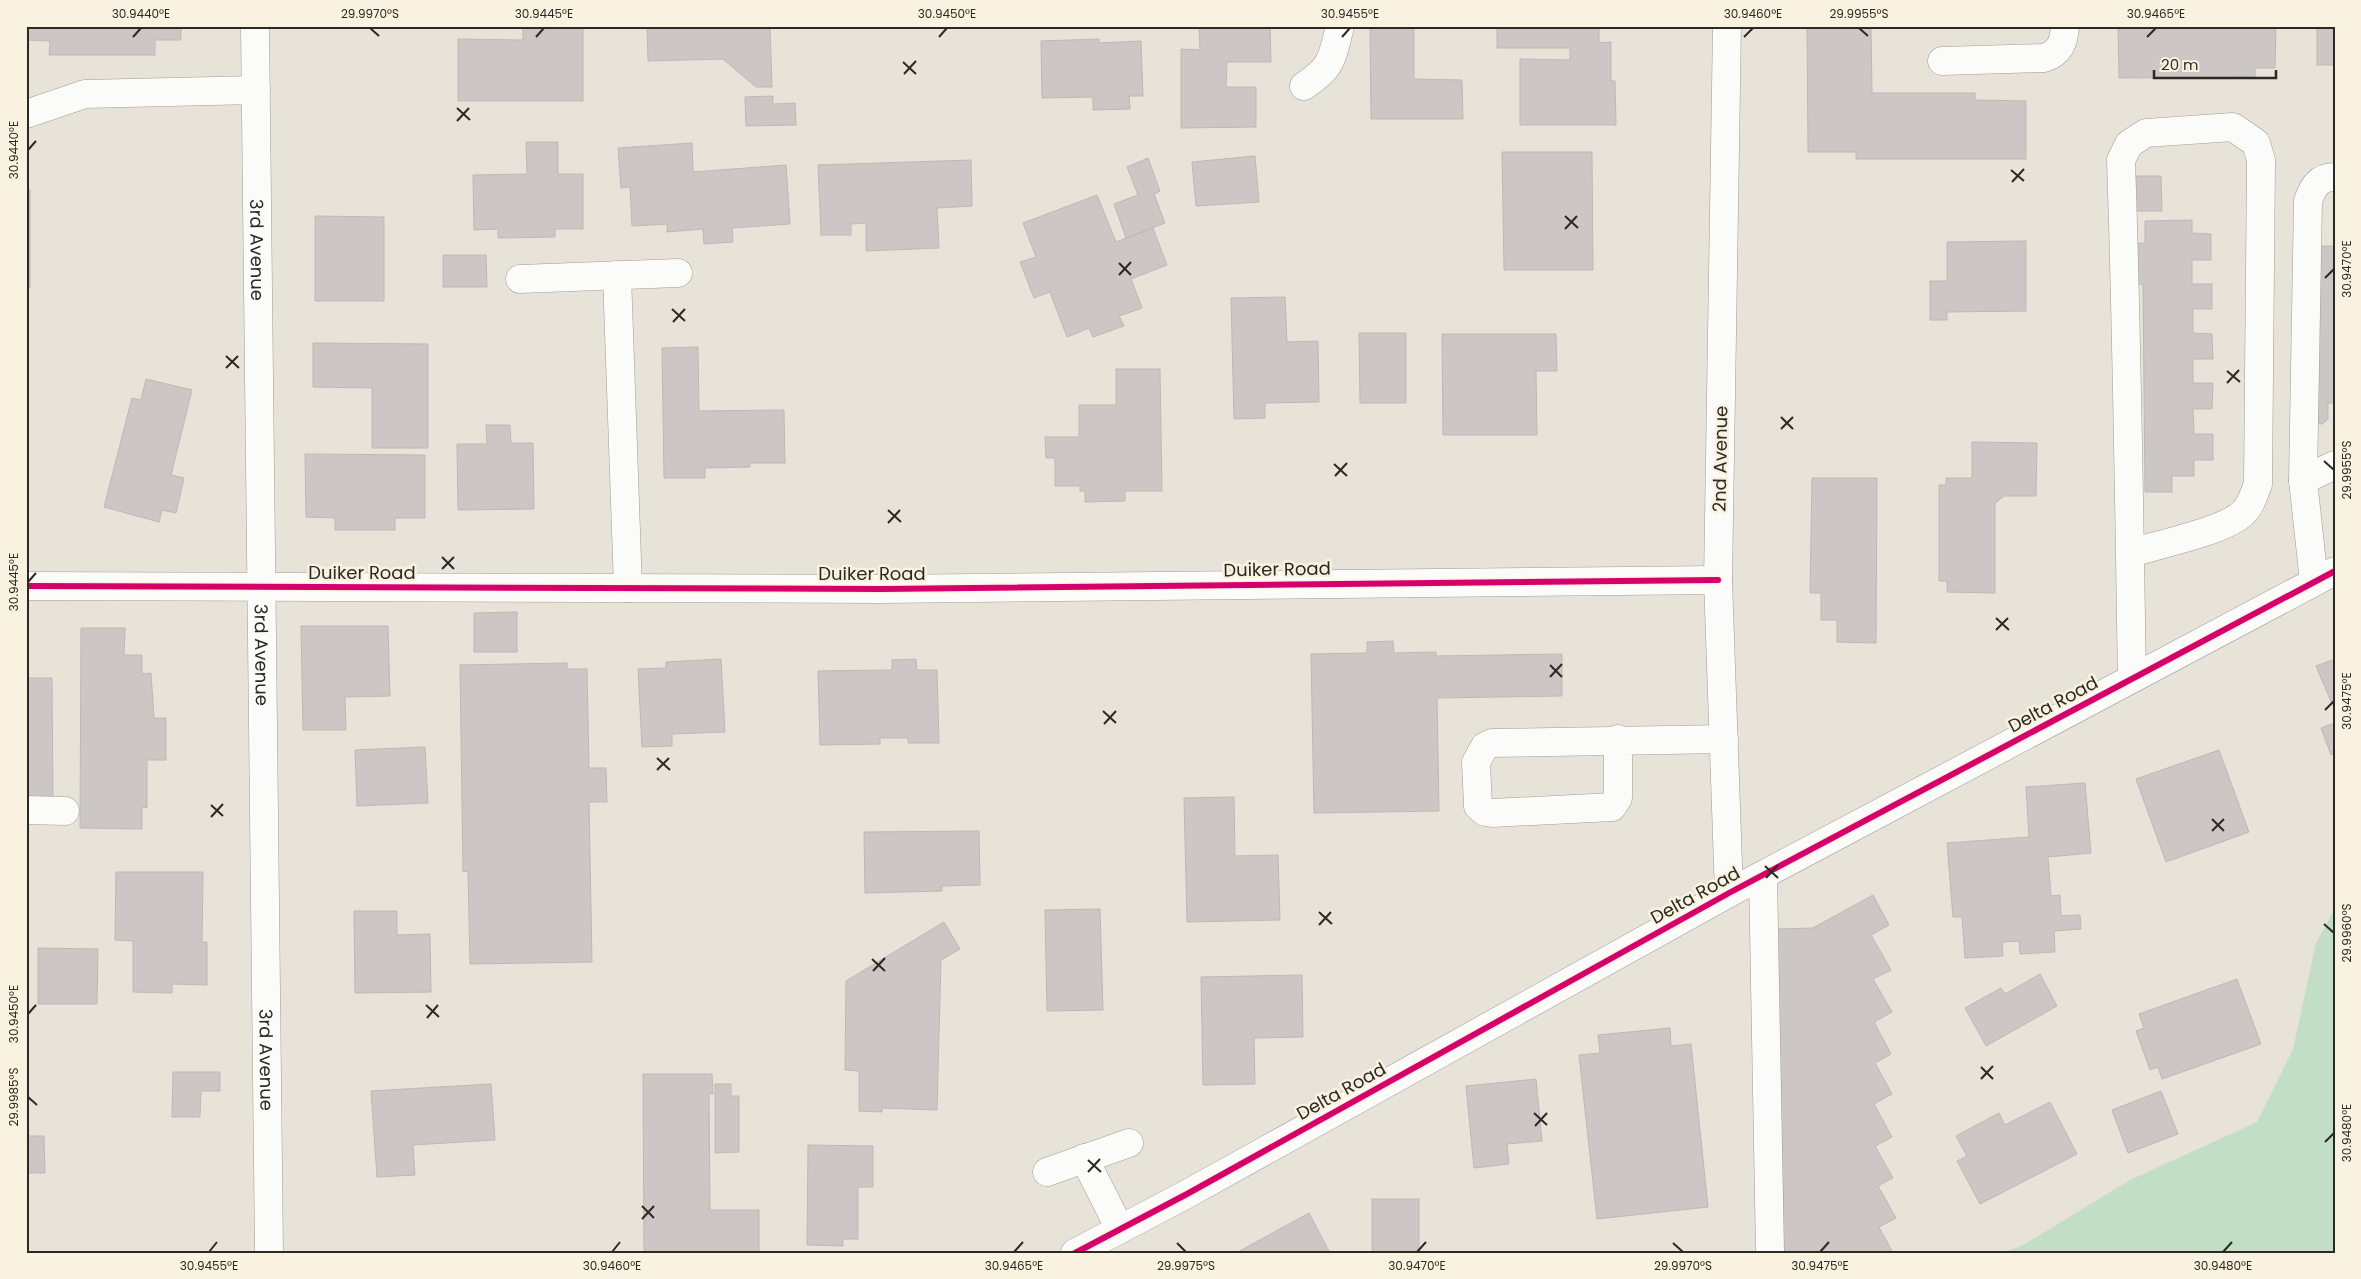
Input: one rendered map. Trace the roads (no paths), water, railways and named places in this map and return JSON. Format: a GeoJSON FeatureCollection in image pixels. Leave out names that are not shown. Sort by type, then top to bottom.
{"type":"FeatureCollection","features":[{"type":"Feature","properties":{"kind":"street","name":"3rd Avenue"},"geometry":{"type":"LineString","coordinates":[[255,26],[269,1253]]}},
{"type":"Feature","properties":{"kind":"street"},"geometry":{"type":"LineString","coordinates":[[1304,86],[1322,74],[1329,63],[1340,26]]}},
{"type":"Feature","properties":{"kind":"street","name":"2nd Avenue"},"geometry":{"type":"LineString","coordinates":[[1727,26],[1718,580],[1730,892]]}},
{"type":"Feature","properties":{"kind":"street"},"geometry":{"type":"LineString","coordinates":[[1942,61],[2044,58],[2053,55],[2060,48],[2064,38],[2065,26]]}},
{"type":"Feature","properties":{"kind":"street"},"geometry":{"type":"LineString","coordinates":[[26,114],[85,94],[256,90]]}},
{"type":"Feature","properties":{"kind":"street"},"geometry":{"type":"LineString","coordinates":[[2130,553],[2224,525],[2244,513],[2251,503],[2258,484],[2261,160],[2256,142],[2233,127],[2146,133],[2129,144],[2121,160],[2132,678]]}},
{"type":"Feature","properties":{"kind":"street"},"geometry":{"type":"LineString","coordinates":[[2325,576],[2303,480],[2308,201],[2314,186],[2326,177],[2335,177]]}},
{"type":"Feature","properties":{"kind":"street"},"geometry":{"type":"LineString","coordinates":[[520,279],[678,274]]}},
{"type":"Feature","properties":{"kind":"street"},"geometry":{"type":"LineString","coordinates":[[617,275],[628,588]]}},
{"type":"Feature","properties":{"kind":"street"},"geometry":{"type":"LineString","coordinates":[[2303,480],[2335,465]]}},
{"type":"Feature","properties":{"kind":"street","name":"Delta Road"},"geometry":{"type":"LineString","coordinates":[[1075,1253],[1187,1194],[1730,892],[2325,576]]}},
{"type":"Feature","properties":{"kind":"street","name":"Duiker Road"},"geometry":{"type":"LineString","coordinates":[[26,586],[882,589],[1718,580]]}},
{"type":"Feature","properties":{"kind":"street"},"geometry":{"type":"LineString","coordinates":[[1618,739],[1618,798],[1612,807],[1492,813],[1485,812],[1478,806],[1476,762],[1485,746],[1492,743],[1618,739],[1724,739]]}},
{"type":"Feature","properties":{"kind":"street"},"geometry":{"type":"LineString","coordinates":[[26,810],[65,811]]}},
{"type":"Feature","properties":{"kind":"street"},"geometry":{"type":"LineString","coordinates":[[1763,875],[1770,1253]]}},
{"type":"Feature","properties":{"kind":"street"},"geometry":{"type":"LineString","coordinates":[[1048,1172],[1129,1142]]}},
{"type":"Feature","properties":{"kind":"street"},"geometry":{"type":"LineString","coordinates":[[1084,1158],[1120,1229]]}}]}
